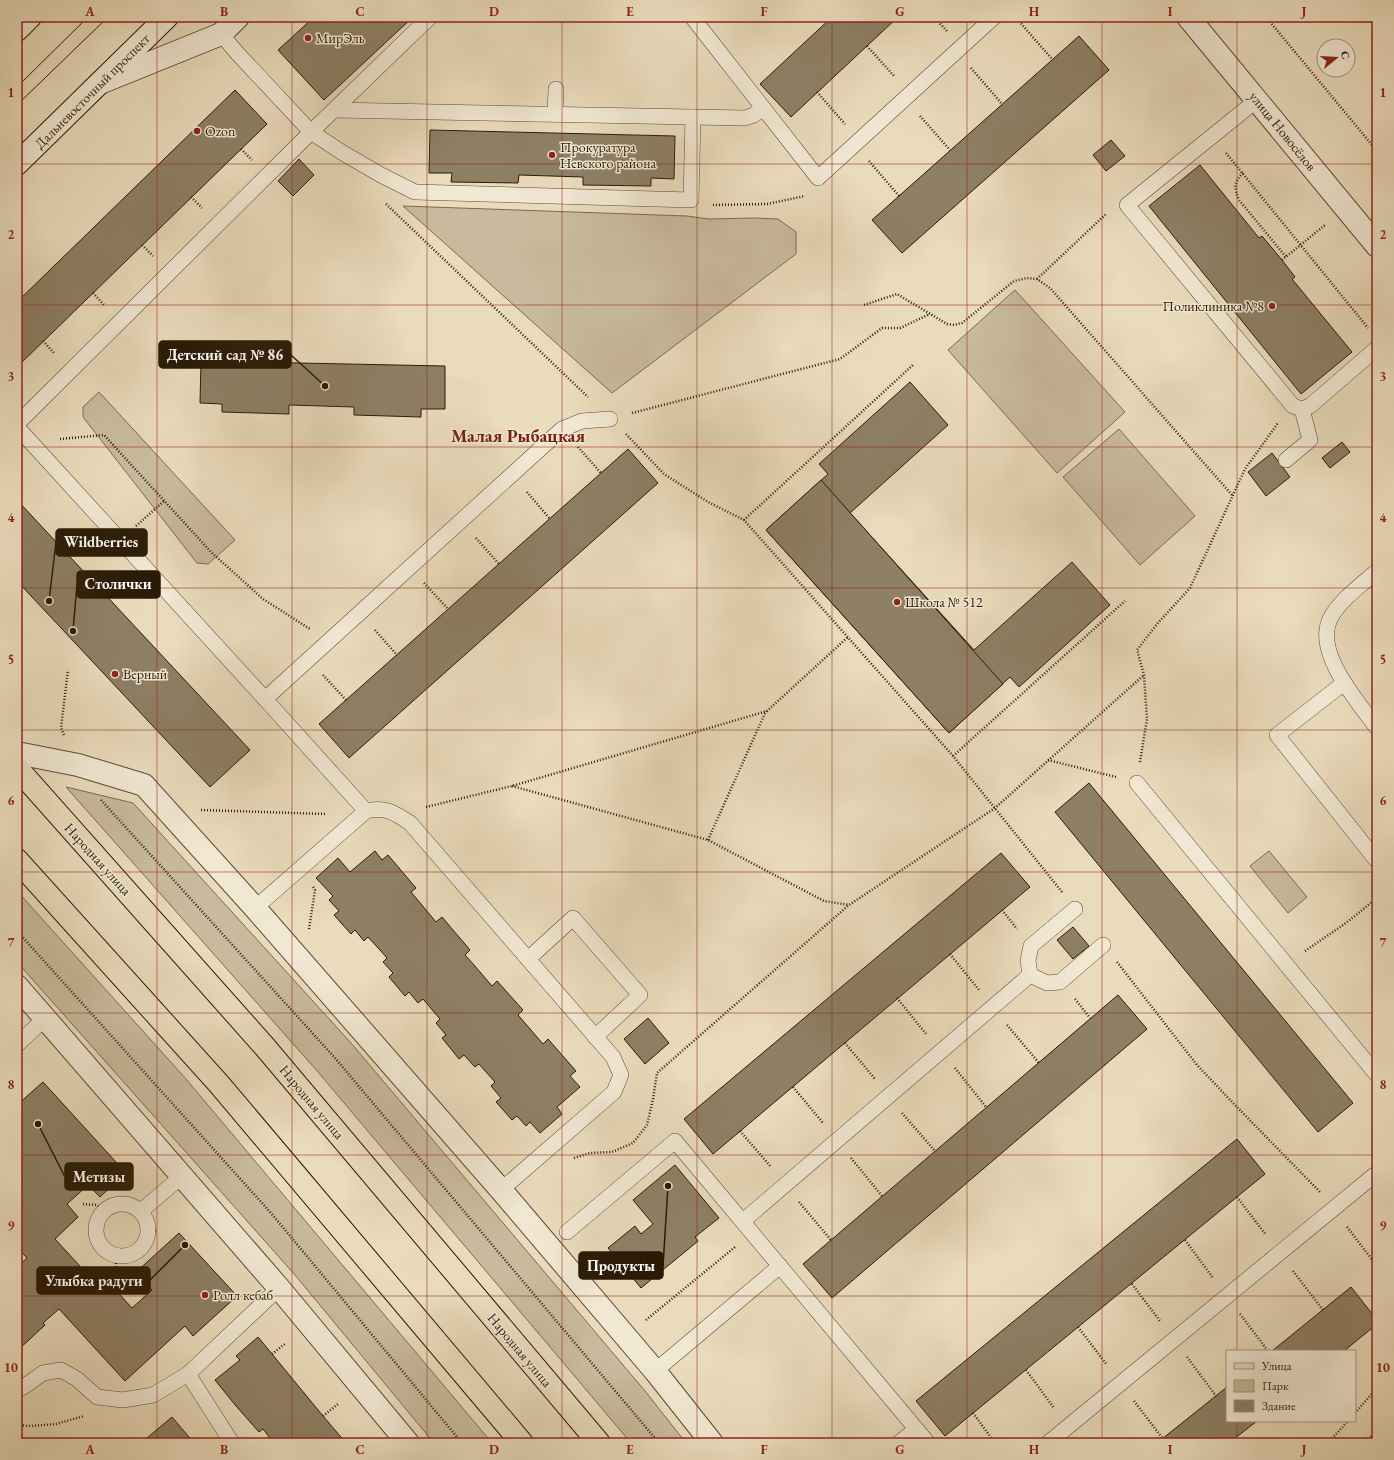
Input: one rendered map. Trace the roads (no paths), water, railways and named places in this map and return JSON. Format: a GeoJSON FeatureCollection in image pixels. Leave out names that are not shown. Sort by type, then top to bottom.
{"type":"FeatureCollection","features":[{"type":"Feature","properties":{"kind":"main road","name":"Народная улица"},"geometry":{"type":"LineString","coordinates":[[17,768],[265,1046],[599,1443]]}},
{"type":"Feature","properties":{"kind":"main road"},"geometry":{"type":"LineString","coordinates":[[17,860],[224,1090],[522,1443]]}},
{"type":"Feature","properties":{"kind":"street"},"geometry":{"type":"LineString","coordinates":[[17,30],[30,17]]}},
{"type":"Feature","properties":{"kind":"street","name":"Дальневосточный проспект"},"geometry":{"type":"LineString","coordinates":[[17,164],[167,17]]}},
{"type":"Feature","properties":{"kind":"street"},"geometry":{"type":"LineString","coordinates":[[100,83],[221,34],[238,17]]}},
{"type":"Feature","properties":{"kind":"street","name":"улица Новосёлов"},"geometry":{"type":"LineString","coordinates":[[1188,17],[1377,246]]}},
{"type":"Feature","properties":{"kind":"street"},"geometry":{"type":"LineString","coordinates":[[17,753],[78,765],[144,785],[255,908],[501,1190],[655,1371],[712,1443]]}},
{"type":"Feature","properties":{"kind":"street"},"geometry":{"type":"LineString","coordinates":[[17,986],[280,1288],[408,1443]]}},
{"type":"Feature","properties":{"kind":"lane"},"geometry":{"type":"LineString","coordinates":[[366,811],[120,541],[17,425],[311,132],[430,17]]}},
{"type":"Feature","properties":{"kind":"lane"},"geometry":{"type":"LineString","coordinates":[[692,17],[818,178],[994,17]]}},
{"type":"Feature","properties":{"kind":"lane"},"geometry":{"type":"LineString","coordinates":[[221,34],[311,132],[343,154],[415,192],[691,200],[693,117]]}},
{"type":"Feature","properties":{"kind":"lane"},"geometry":{"type":"LineString","coordinates":[[555,114],[556,89]]}},
{"type":"Feature","properties":{"kind":"lane"},"geometry":{"type":"LineString","coordinates":[[1257,100],[1127,205],[1298,408],[1310,440],[1286,460]]}},
{"type":"Feature","properties":{"kind":"lane"},"geometry":{"type":"LineString","coordinates":[[334,110],[745,118],[754,115],[763,108]]}},
{"type":"Feature","properties":{"kind":"lane"},"geometry":{"type":"LineString","coordinates":[[1298,408],[1310,406],[1377,348]]}},
{"type":"Feature","properties":{"kind":"lane"},"geometry":{"type":"LineString","coordinates":[[265,699],[562,429],[582,421],[610,419]]}},
{"type":"Feature","properties":{"kind":"lane"},"geometry":{"type":"LineString","coordinates":[[1377,571],[1343,602],[1330,620],[1326,638],[1332,660],[1344,683],[1377,728]]}},
{"type":"Feature","properties":{"kind":"lane"},"geometry":{"type":"LineString","coordinates":[[1344,683],[1277,735],[1377,861]]}},
{"type":"Feature","properties":{"kind":"lane"},"geometry":{"type":"LineString","coordinates":[[1137,783],[1377,1075]]}},
{"type":"Feature","properties":{"kind":"lane"},"geometry":{"type":"LineString","coordinates":[[255,908],[366,811],[378,808],[397,814],[410,823],[613,1057],[621,1075],[614,1092],[501,1190]]}},
{"type":"Feature","properties":{"kind":"lane"},"geometry":{"type":"LineString","coordinates":[[1030,975],[1028,960],[1031,946],[1075,909]]}},
{"type":"Feature","properties":{"kind":"lane"},"geometry":{"type":"LineString","coordinates":[[528,959],[573,918],[589,936],[640,995],[596,1037]]}},
{"type":"Feature","properties":{"kind":"lane"},"geometry":{"type":"LineString","coordinates":[[1030,975],[1047,983],[1060,982],[1103,945]]}},
{"type":"Feature","properties":{"kind":"lane"},"geometry":{"type":"LineString","coordinates":[[748,1227],[1030,975]]}},
{"type":"Feature","properties":{"kind":"lane"},"geometry":{"type":"LineString","coordinates":[[17,1045],[45,1018]]}},
{"type":"Feature","properties":{"kind":"lane"},"geometry":{"type":"LineString","coordinates":[[567,1232],[675,1141],[928,1443]]}},
{"type":"Feature","properties":{"kind":"lane"},"geometry":{"type":"LineString","coordinates":[[1048,1443],[1377,1173]]}},
{"type":"Feature","properties":{"kind":"lane"},"geometry":{"type":"LineString","coordinates":[[141,1211],[182,1176]]}},
{"type":"Feature","properties":{"kind":"lane"},"geometry":{"type":"LineString","coordinates":[[115,1204],[129,1204],[141,1211],[148,1223],[149,1237],[142,1249],[130,1256],[116,1257],[104,1250],[96,1238],[96,1224],[103,1212],[115,1204]]}},
{"type":"Feature","properties":{"kind":"lane"},"geometry":{"type":"LineString","coordinates":[[655,1371],[780,1266]]}},
{"type":"Feature","properties":{"kind":"lane"},"geometry":{"type":"LineString","coordinates":[[17,1390],[43,1373],[62,1370],[77,1380],[97,1397],[123,1400],[153,1394],[188,1374],[280,1288]]}},
{"type":"Feature","properties":{"kind":"lane"},"geometry":{"type":"LineString","coordinates":[[188,1374],[232,1443]]}},
{"type":"Feature","properties":{"kind":"lane"},"geometry":{"type":"LineString","coordinates":[[899,1443],[916,1429]]}},
{"type":"Feature","properties":{"kind":"tram line"},"geometry":{"type":"LineString","coordinates":[[17,87],[88,17]]}},
{"type":"Feature","properties":{"kind":"tram line"},"geometry":{"type":"LineString","coordinates":[[17,105],[108,17]]}},
{"type":"Feature","properties":{"kind":"place","name":"МирЭль"},"geometry":{"type":"Point","coordinates":[308,38]}},
{"type":"Feature","properties":{"kind":"place","name":"Ozon"},"geometry":{"type":"Point","coordinates":[197,131]}},
{"type":"Feature","properties":{"kind":"place","name":"Прокуратура Невского района"},"geometry":{"type":"Point","coordinates":[552,155]}},
{"type":"Feature","properties":{"kind":"place","name":"Поликлиника №8"},"geometry":{"type":"Point","coordinates":[1272,306]}},
{"type":"Feature","properties":{"kind":"place","name":"Детский сад № 86"},"geometry":{"type":"Point","coordinates":[325,386]}},
{"type":"Feature","properties":{"kind":"place","name":"Wildberries"},"geometry":{"type":"Point","coordinates":[49,601]}},
{"type":"Feature","properties":{"kind":"place","name":"Школа № 512"},"geometry":{"type":"Point","coordinates":[897,602]}},
{"type":"Feature","properties":{"kind":"place","name":"Столички"},"geometry":{"type":"Point","coordinates":[73,631]}},
{"type":"Feature","properties":{"kind":"place","name":"Верный"},"geometry":{"type":"Point","coordinates":[115,674]}},
{"type":"Feature","properties":{"kind":"place","name":"Метизы"},"geometry":{"type":"Point","coordinates":[38,1124]}},
{"type":"Feature","properties":{"kind":"place","name":"Продукты"},"geometry":{"type":"Point","coordinates":[668,1186]}},
{"type":"Feature","properties":{"kind":"place","name":"Улыбка радуги"},"geometry":{"type":"Point","coordinates":[185,1245]}},
{"type":"Feature","properties":{"kind":"place","name":"Ролл кебаб"},"geometry":{"type":"Point","coordinates":[205,1295]}},
{"type":"Feature","properties":{"kind":"district","name":"Малая Рыбацкая"},"geometry":{"type":"Point","coordinates":[518,435]}}]}
